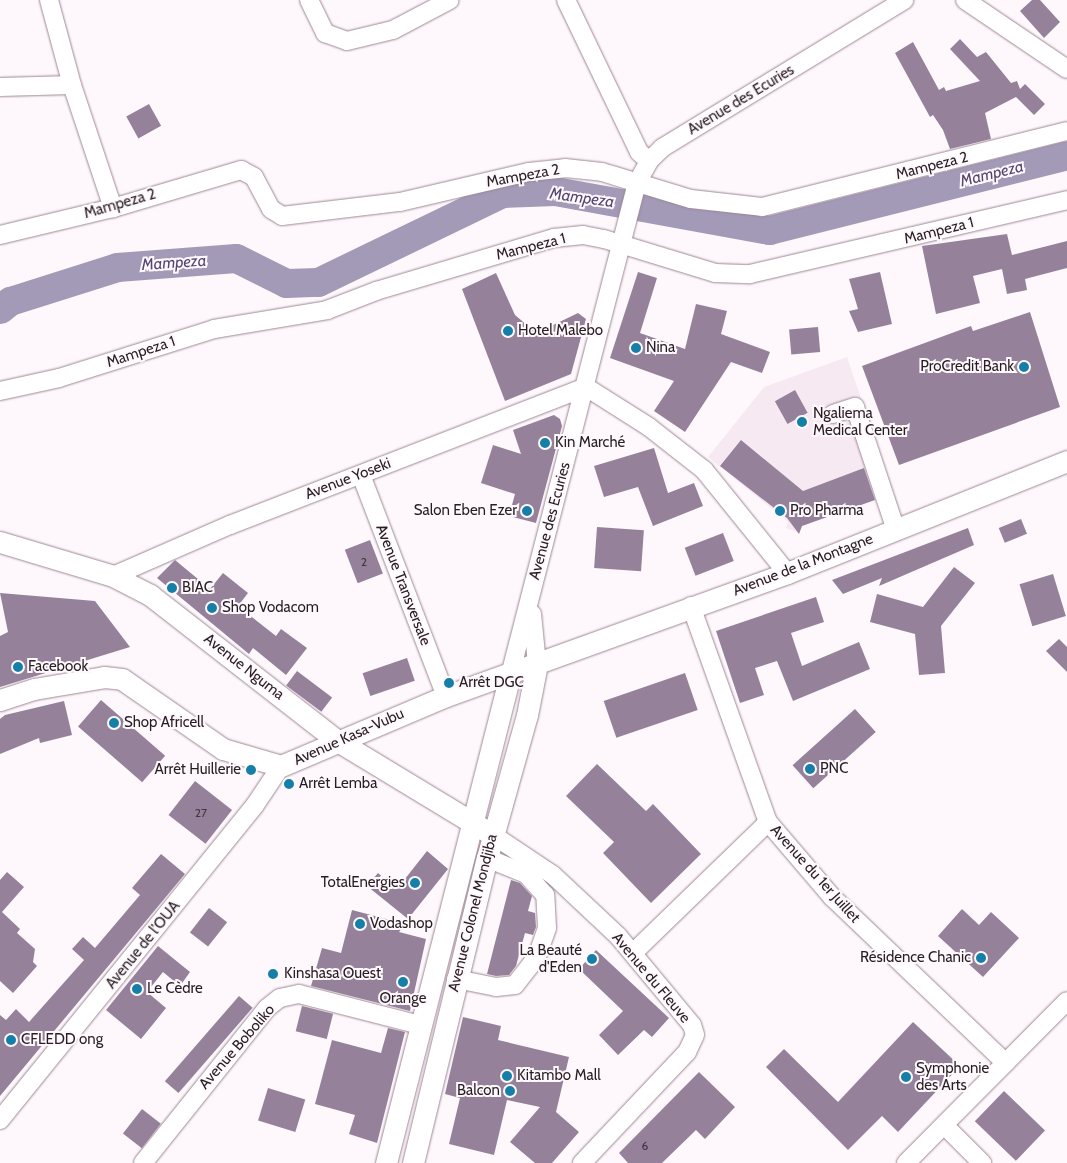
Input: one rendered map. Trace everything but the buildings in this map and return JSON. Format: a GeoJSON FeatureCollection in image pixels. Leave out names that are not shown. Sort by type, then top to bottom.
{"type":"FeatureCollection","features":[{"type":"Feature","properties":{"kind":"main road","name":"Avenue de la Montagne"},"geometry":{"type":"LineString","coordinates":[[537,664],[787,572],[1067,461]]}},
{"type":"Feature","properties":{"kind":"main road","name":"Avenue Nguma"},"geometry":{"type":"LineString","coordinates":[[0,542],[113,576],[170,609],[336,740],[493,835]]}},
{"type":"Feature","properties":{"kind":"main road","name":"Avenue Kasa-Vubu"},"geometry":{"type":"LineString","coordinates":[[0,700],[34,689],[104,676],[122,679],[223,749],[281,766],[336,740],[446,696],[537,664]]}},
{"type":"Feature","properties":{"kind":"main road","name":"Avenue Colonel Mondjiba"},"geometry":{"type":"LineString","coordinates":[[413,1163],[456,979],[493,835],[521,741],[537,664]]}},
{"type":"Feature","properties":{"kind":"main road","name":"Avenue Colonel Mondjiba"},"geometry":{"type":"LineString","coordinates":[[386,1163],[420,1025],[474,823],[510,675]]}},
{"type":"Feature","properties":{"kind":"street"},"geometry":{"type":"LineString","coordinates":[[49,0],[72,85],[113,208]]}},
{"type":"Feature","properties":{"kind":"street"},"geometry":{"type":"LineString","coordinates":[[309,0],[325,33],[347,42],[393,30],[450,0]]}},
{"type":"Feature","properties":{"kind":"street"},"geometry":{"type":"LineString","coordinates":[[566,0],[639,152],[649,161]]}},
{"type":"Feature","properties":{"kind":"street","name":"Avenue des Ecuries"},"geometry":{"type":"LineString","coordinates":[[510,675],[636,190],[649,161],[662,148],[904,0]]}},
{"type":"Feature","properties":{"kind":"street"},"geometry":{"type":"LineString","coordinates":[[965,0],[1067,69]]}},
{"type":"Feature","properties":{"kind":"street"},"geometry":{"type":"LineString","coordinates":[[0,87],[72,85]]}},
{"type":"Feature","properties":{"kind":"street","name":"Mampeza 2"},"geometry":{"type":"LineString","coordinates":[[0,234],[113,208],[241,170],[254,177],[276,214],[287,216],[400,202],[529,172],[564,168],[602,172],[636,190],[691,199],[762,207],[1067,131]]}},
{"type":"Feature","properties":{"kind":"street","name":"Mampeza 1"},"geometry":{"type":"LineString","coordinates":[[0,391],[60,378],[214,328],[327,310],[376,291],[554,238],[583,235],[623,242],[715,273],[766,273],[1067,200]]}},
{"type":"Feature","properties":{"kind":"street"},"geometry":{"type":"LineString","coordinates":[[586,386],[649,427],[704,470],[787,572]]}},
{"type":"Feature","properties":{"kind":"street","name":"Avenue Yoseki"},"geometry":{"type":"LineString","coordinates":[[113,576],[230,525],[586,386]]}},
{"type":"Feature","properties":{"kind":"street"},"geometry":{"type":"LineString","coordinates":[[833,414],[855,407],[896,530]]}},
{"type":"Feature","properties":{"kind":"street","name":"Avenue Transversale"},"geometry":{"type":"LineString","coordinates":[[361,475],[446,696]]}},
{"type":"Feature","properties":{"kind":"street","name":"Avenue des Ecuries"},"geometry":{"type":"LineString","coordinates":[[532,593],[537,664]]}},
{"type":"Feature","properties":{"kind":"street","name":"Avenue du 1er Juillet"},"geometry":{"type":"LineString","coordinates":[[691,606],[768,822],[832,897],[1006,1063]]}},
{"type":"Feature","properties":{"kind":"street","name":"Avenue de l’OUA"},"geometry":{"type":"LineString","coordinates":[[0,1120],[255,804],[281,766]]}},
{"type":"Feature","properties":{"kind":"street"},"geometry":{"type":"LineString","coordinates":[[633,953],[768,822]]}},
{"type":"Feature","properties":{"kind":"street","name":"Avenue du Fleuve"},"geometry":{"type":"LineString","coordinates":[[493,835],[553,875],[633,953],[692,1025],[693,1044],[582,1163]]}},
{"type":"Feature","properties":{"kind":"street"},"geometry":{"type":"LineString","coordinates":[[456,979],[496,986],[515,985],[536,957],[548,928],[545,895],[526,874],[487,858]]}},
{"type":"Feature","properties":{"kind":"street","name":"Avenue Boboliko"},"geometry":{"type":"LineString","coordinates":[[143,1163],[261,1015],[280,998],[299,994],[420,1025]]}},
{"type":"Feature","properties":{"kind":"street"},"geometry":{"type":"LineString","coordinates":[[906,1163],[1067,1001]]}},
{"type":"Feature","properties":{"kind":"street"},"geometry":{"type":"LineString","coordinates":[[944,1125],[982,1163]]}},
{"type":"Feature","properties":{"kind":"shaded area","name":"Ngaliema Medical Center"},"geometry":{"type":"Polygon","coordinates":[[[847,357],[893,492],[802,526],[799,533],[786,528],[788,522],[708,457],[764,387],[847,357]]]}},
{"type":"Feature","properties":{"kind":"waterway","name":"Mampeza"},"geometry":{"type":"LineString","coordinates":[[0,309],[10,301],[117,267],[236,258],[286,283],[318,282],[502,193],[555,191],[769,230],[1067,155]]}},
{"type":"Feature","properties":{"kind":"place","name":"Hotel Malebo"},"geometry":{"type":"Point","coordinates":[508,331]}},
{"type":"Feature","properties":{"kind":"place","name":"Nina"},"geometry":{"type":"Point","coordinates":[636,348]}},
{"type":"Feature","properties":{"kind":"place","name":"ProCredit Bank"},"geometry":{"type":"Point","coordinates":[1024,367]}},
{"type":"Feature","properties":{"kind":"place","name":"Ngaliema Medical Center"},"geometry":{"type":"Point","coordinates":[802,422]}},
{"type":"Feature","properties":{"kind":"place","name":"Kin Marché"},"geometry":{"type":"Point","coordinates":[545,443]}},
{"type":"Feature","properties":{"kind":"place","name":"Salon Eben Ezer"},"geometry":{"type":"Point","coordinates":[527,511]}},
{"type":"Feature","properties":{"kind":"place","name":"Pro Pharma"},"geometry":{"type":"Point","coordinates":[780,511]}},
{"type":"Feature","properties":{"kind":"place","name":"BIAC"},"geometry":{"type":"Point","coordinates":[172,588]}},
{"type":"Feature","properties":{"kind":"place","name":"Shop Vodacom"},"geometry":{"type":"Point","coordinates":[212,608]}},
{"type":"Feature","properties":{"kind":"place","name":"Facebook"},"geometry":{"type":"Point","coordinates":[18,667]}},
{"type":"Feature","properties":{"kind":"place","name":"Arrêt DGC"},"geometry":{"type":"Point","coordinates":[449,683]}},
{"type":"Feature","properties":{"kind":"place","name":"Shop Africell"},"geometry":{"type":"Point","coordinates":[114,723]}},
{"type":"Feature","properties":{"kind":"place","name":"PNC"},"geometry":{"type":"Point","coordinates":[810,769]}},
{"type":"Feature","properties":{"kind":"place","name":"Arrêt Huillerie"},"geometry":{"type":"Point","coordinates":[251,770]}},
{"type":"Feature","properties":{"kind":"place","name":"Arrêt Lemba"},"geometry":{"type":"Point","coordinates":[289,784]}},
{"type":"Feature","properties":{"kind":"place","name":"TotalEnergies"},"geometry":{"type":"Point","coordinates":[415,883]}},
{"type":"Feature","properties":{"kind":"place","name":"Vodashop"},"geometry":{"type":"Point","coordinates":[360,924]}},
{"type":"Feature","properties":{"kind":"place","name":"Résidence Chanic"},"geometry":{"type":"Point","coordinates":[981,958]}},
{"type":"Feature","properties":{"kind":"place","name":"La Beauté d'Eden"},"geometry":{"type":"Point","coordinates":[592,959]}},
{"type":"Feature","properties":{"kind":"place","name":"Kinshasa Ouest"},"geometry":{"type":"Point","coordinates":[273,974]}},
{"type":"Feature","properties":{"kind":"place","name":"Orange"},"geometry":{"type":"Point","coordinates":[403,982]}},
{"type":"Feature","properties":{"kind":"place","name":"Le Cèdre"},"geometry":{"type":"Point","coordinates":[137,989]}},
{"type":"Feature","properties":{"kind":"place","name":"CFLEDD ong"},"geometry":{"type":"Point","coordinates":[11,1040]}},
{"type":"Feature","properties":{"kind":"place","name":"Kitambo Mall"},"geometry":{"type":"Point","coordinates":[507,1076]}},
{"type":"Feature","properties":{"kind":"place","name":"Symphonie des Arts"},"geometry":{"type":"Point","coordinates":[906,1077]}},
{"type":"Feature","properties":{"kind":"place","name":"Balcon"},"geometry":{"type":"Point","coordinates":[510,1091]}}]}
